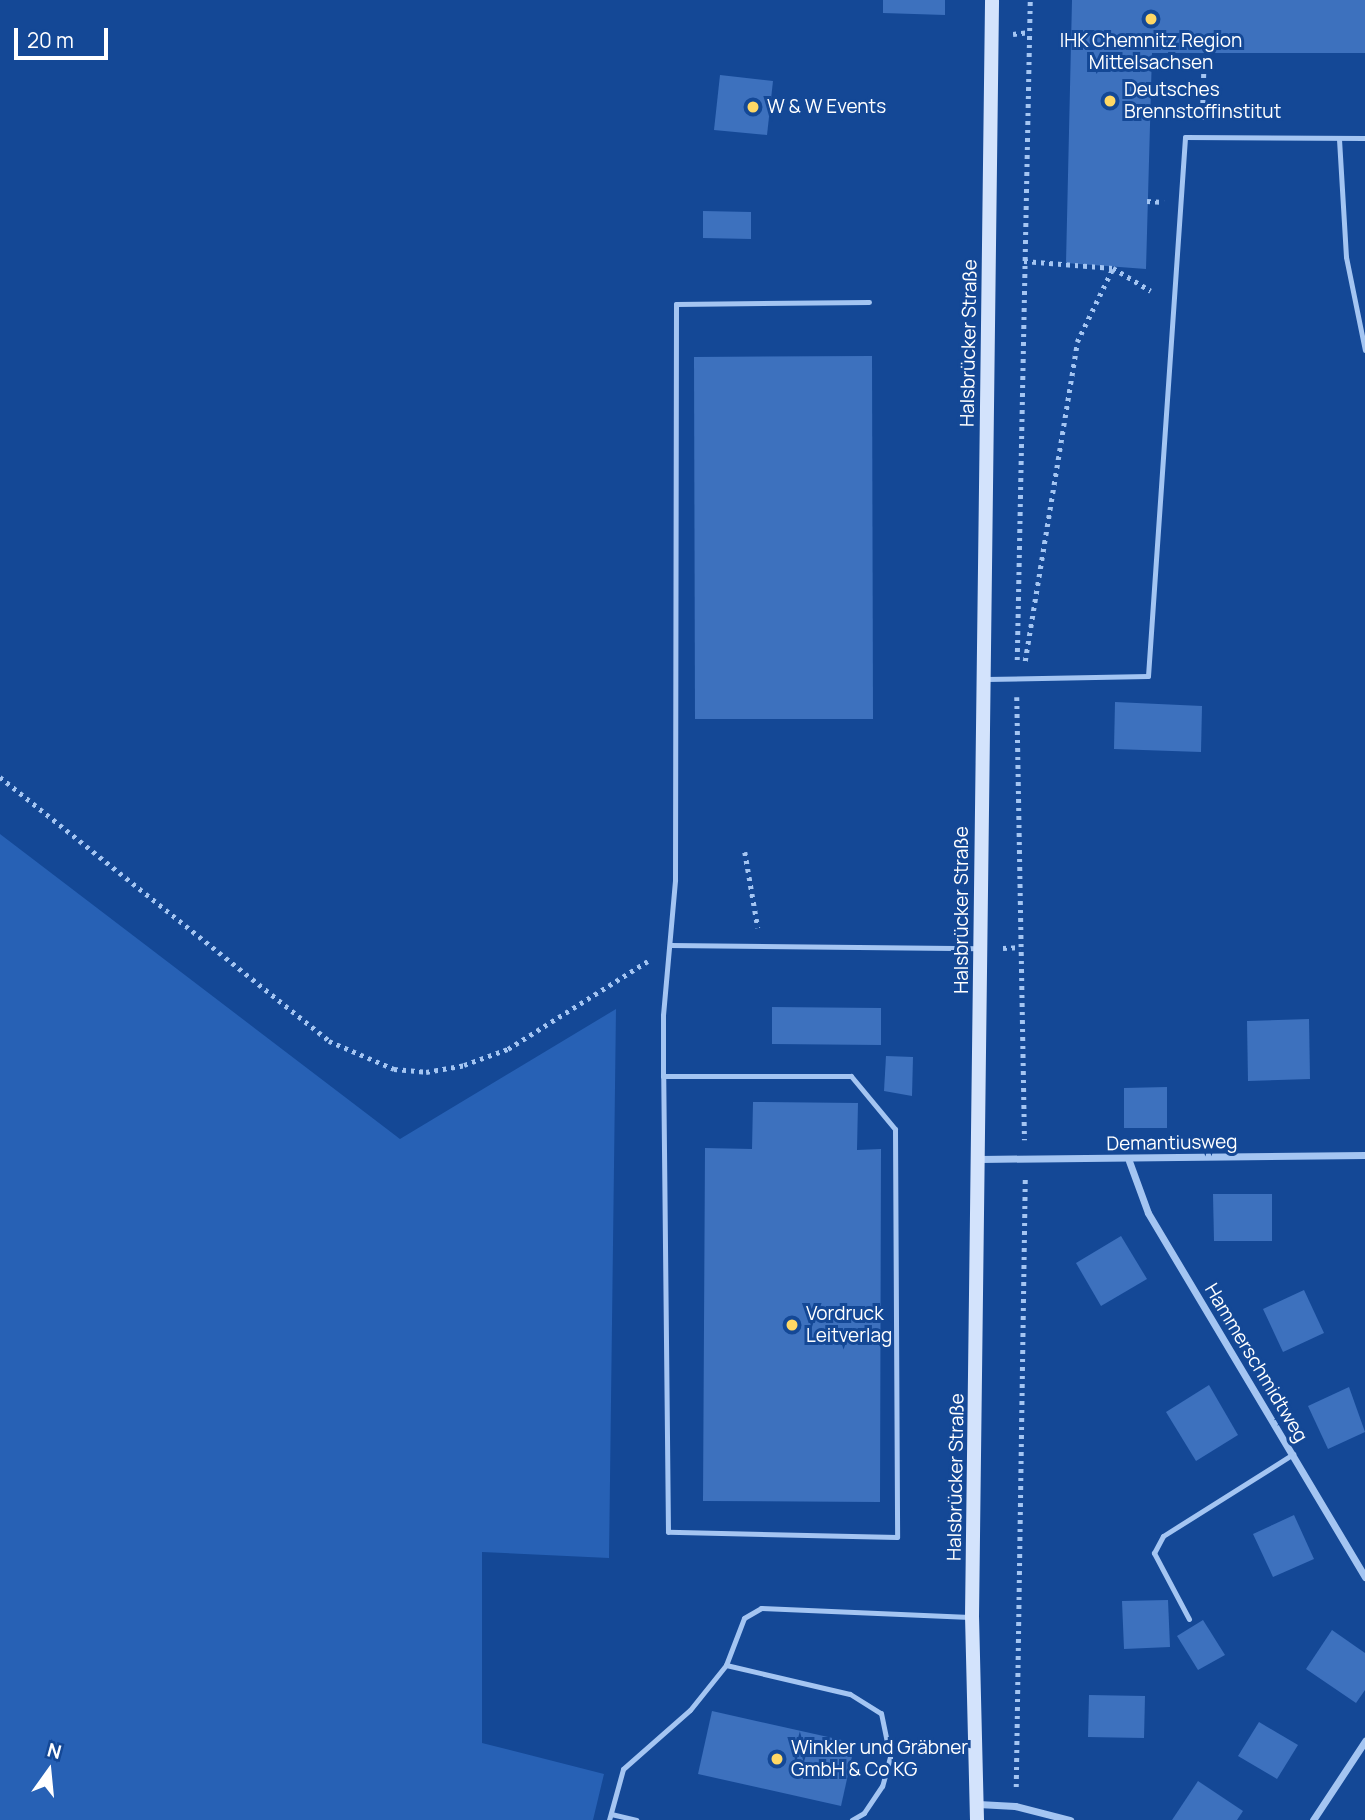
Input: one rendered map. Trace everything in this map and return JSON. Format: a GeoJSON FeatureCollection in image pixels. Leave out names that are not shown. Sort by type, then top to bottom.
{"type":"FeatureCollection","features":[{"type":"Feature","properties":{"kind":"main road","name":"Halsbrücker Straße"},"geometry":{"type":"LineString","coordinates":[[977,1820],[972,1618],[980,1158],[992,0]]}},
{"type":"Feature","properties":{"kind":"street","name":"Demantiusweg"},"geometry":{"type":"LineString","coordinates":[[980,1158],[1129,1161],[1365,1155]]}},
{"type":"Feature","properties":{"kind":"street","name":"Hammerschmidtweg"},"geometry":{"type":"LineString","coordinates":[[1129,1161],[1148,1213],[1365,1577]]}},
{"type":"Feature","properties":{"kind":"street"},"geometry":{"type":"LineString","coordinates":[[1314,1820],[1365,1741]]}},
{"type":"Feature","properties":{"kind":"street"},"geometry":{"type":"LineString","coordinates":[[978,1804],[1015,1806],[1070,1820]]}},
{"type":"Feature","properties":{"kind":"lane"},"geometry":{"type":"LineString","coordinates":[[983,679],[1148,676],[1185,137],[1365,138]]}},
{"type":"Feature","properties":{"kind":"lane"},"geometry":{"type":"LineString","coordinates":[[1339,139],[1346,257],[1365,350]]}},
{"type":"Feature","properties":{"kind":"lane"},"geometry":{"type":"LineString","coordinates":[[663,1076],[852,1076],[895,1129],[897,1537],[668,1532],[663,1076],[675,867],[676,304],[869,302]]}},
{"type":"Feature","properties":{"kind":"lane"},"geometry":{"type":"LineString","coordinates":[[670,945],[981,948]]}},
{"type":"Feature","properties":{"kind":"lane"},"geometry":{"type":"LineString","coordinates":[[1189,1619],[1154,1553],[1163,1536],[1293,1454]]}},
{"type":"Feature","properties":{"kind":"lane"},"geometry":{"type":"LineString","coordinates":[[636,1820],[610,1817],[622,1769],[690,1710],[726,1665],[744,1618],[761,1608],[972,1618]]}},
{"type":"Feature","properties":{"kind":"lane"},"geometry":{"type":"LineString","coordinates":[[726,1665],[850,1694],[881,1713],[890,1757],[881,1786],[863,1813],[852,1820]]}},
{"type":"Feature","properties":{"kind":"path"},"geometry":{"type":"LineString","coordinates":[[1015,1806],[1025,1157],[1016,678],[1030,0]]}},
{"type":"Feature","properties":{"kind":"path"},"geometry":{"type":"LineString","coordinates":[[1202,137],[1204,55]]}},
{"type":"Feature","properties":{"kind":"path"},"geometry":{"type":"LineString","coordinates":[[1024,261],[1113,268],[1151,291]]}},
{"type":"Feature","properties":{"kind":"path"},"geometry":{"type":"LineString","coordinates":[[1016,678],[1030,651],[1077,342],[1113,268]]}},
{"type":"Feature","properties":{"kind":"path"},"geometry":{"type":"LineString","coordinates":[[0,777],[329,1041],[394,1069],[426,1072],[464,1065],[508,1049],[552,1025],[670,945]]}},
{"type":"Feature","properties":{"kind":"path"},"geometry":{"type":"LineString","coordinates":[[745,852],[763,946]]}},
{"type":"Feature","properties":{"kind":"shaded area"},"geometry":{"type":"Polygon","coordinates":[[[0,834],[400,1139],[616,1009],[609,1558],[482,1552],[482,1743],[604,1774],[593,1820],[0,1820],[0,834]]]}},
{"type":"Feature","properties":{"kind":"building"},"geometry":{"type":"Polygon","coordinates":[[[883,0],[945,0],[945,15],[883,13],[883,0]]]}},
{"type":"Feature","properties":{"kind":"building","name":"Deutsches Brennstoffinstitut"},"geometry":{"type":"Polygon","coordinates":[[[1072,0],[1365,0],[1365,53],[1152,53],[1146,269],[1066,263],[1072,0]]]}},
{"type":"Feature","properties":{"kind":"building"},"geometry":{"type":"Polygon","coordinates":[[[720,75],[773,81],[767,135],[714,130],[720,75]]]}},
{"type":"Feature","properties":{"kind":"building"},"geometry":{"type":"Polygon","coordinates":[[[703,211],[751,212],[751,239],[703,238],[703,211]]]}},
{"type":"Feature","properties":{"kind":"building"},"geometry":{"type":"Polygon","coordinates":[[[872,356],[873,719],[695,719],[694,357],[872,356]]]}},
{"type":"Feature","properties":{"kind":"building"},"geometry":{"type":"Polygon","coordinates":[[[1115,702],[1202,706],[1201,752],[1114,749],[1115,702]]]}},
{"type":"Feature","properties":{"kind":"building"},"geometry":{"type":"Polygon","coordinates":[[[772,1007],[881,1008],[881,1045],[772,1044],[772,1007]]]}},
{"type":"Feature","properties":{"kind":"building"},"geometry":{"type":"Polygon","coordinates":[[[1309,1019],[1310,1079],[1248,1081],[1247,1021],[1309,1019]]]}},
{"type":"Feature","properties":{"kind":"building"},"geometry":{"type":"Polygon","coordinates":[[[886,1056],[913,1057],[912,1096],[884,1091],[886,1056]]]}},
{"type":"Feature","properties":{"kind":"building"},"geometry":{"type":"Polygon","coordinates":[[[1167,1087],[1167,1128],[1124,1128],[1124,1088],[1167,1087]]]}},
{"type":"Feature","properties":{"kind":"building","name":"Vordruck Leitverlag"},"geometry":{"type":"Polygon","coordinates":[[[753,1102],[858,1103],[857,1150],[881,1149],[880,1502],[703,1501],[705,1148],[752,1149],[753,1102]]]}},
{"type":"Feature","properties":{"kind":"building"},"geometry":{"type":"Polygon","coordinates":[[[1213,1194],[1272,1194],[1272,1241],[1214,1241],[1213,1194]]]}},
{"type":"Feature","properties":{"kind":"building"},"geometry":{"type":"Polygon","coordinates":[[[1121,1236],[1147,1279],[1101,1306],[1076,1263],[1121,1236]]]}},
{"type":"Feature","properties":{"kind":"building"},"geometry":{"type":"Polygon","coordinates":[[[1304,1290],[1324,1333],[1283,1352],[1263,1309],[1304,1290]]]}},
{"type":"Feature","properties":{"kind":"building"},"geometry":{"type":"Polygon","coordinates":[[[1209,1385],[1238,1435],[1196,1461],[1166,1412],[1209,1385]]]}},
{"type":"Feature","properties":{"kind":"building"},"geometry":{"type":"Polygon","coordinates":[[[1349,1387],[1365,1432],[1328,1449],[1308,1406],[1349,1387]]]}},
{"type":"Feature","properties":{"kind":"building"},"geometry":{"type":"Polygon","coordinates":[[[1294,1515],[1314,1559],[1273,1577],[1253,1534],[1294,1515]]]}},
{"type":"Feature","properties":{"kind":"building"},"geometry":{"type":"Polygon","coordinates":[[[1168,1600],[1170,1647],[1124,1649],[1122,1601],[1168,1600]]]}},
{"type":"Feature","properties":{"kind":"building"},"geometry":{"type":"Polygon","coordinates":[[[1203,1620],[1225,1655],[1198,1670],[1177,1636],[1203,1620]]]}},
{"type":"Feature","properties":{"kind":"building"},"geometry":{"type":"Polygon","coordinates":[[[1332,1630],[1365,1653],[1365,1690],[1356,1703],[1306,1669],[1332,1630]]]}},
{"type":"Feature","properties":{"kind":"building"},"geometry":{"type":"Polygon","coordinates":[[[1089,1695],[1145,1696],[1144,1738],[1088,1737],[1089,1695]]]}},
{"type":"Feature","properties":{"kind":"building","name":"Winkler und Gräbner GmbH & Co KG"},"geometry":{"type":"Polygon","coordinates":[[[712,1711],[855,1743],[841,1806],[698,1774],[712,1711]]]}},
{"type":"Feature","properties":{"kind":"building"},"geometry":{"type":"Polygon","coordinates":[[[1259,1722],[1298,1745],[1277,1779],[1238,1756],[1259,1722]]]}},
{"type":"Feature","properties":{"kind":"building"},"geometry":{"type":"Polygon","coordinates":[[[1198,1781],[1243,1811],[1237,1820],[1172,1820],[1198,1781]]]}},
{"type":"Feature","properties":{"kind":"place","name":"IHK Chemnitz Region Mittelsachsen"},"geometry":{"type":"Point","coordinates":[1151,19]}},
{"type":"Feature","properties":{"kind":"place","name":"Deutsches Brennstoffinstitut"},"geometry":{"type":"Point","coordinates":[1110,101]}},
{"type":"Feature","properties":{"kind":"place","name":"W & W Events"},"geometry":{"type":"Point","coordinates":[753,107]}},
{"type":"Feature","properties":{"kind":"place","name":"Vordruck Leitverlag"},"geometry":{"type":"Point","coordinates":[792,1325]}},
{"type":"Feature","properties":{"kind":"place","name":"Winkler und Gräbner GmbH & Co KG"},"geometry":{"type":"Point","coordinates":[777,1759]}}]}
